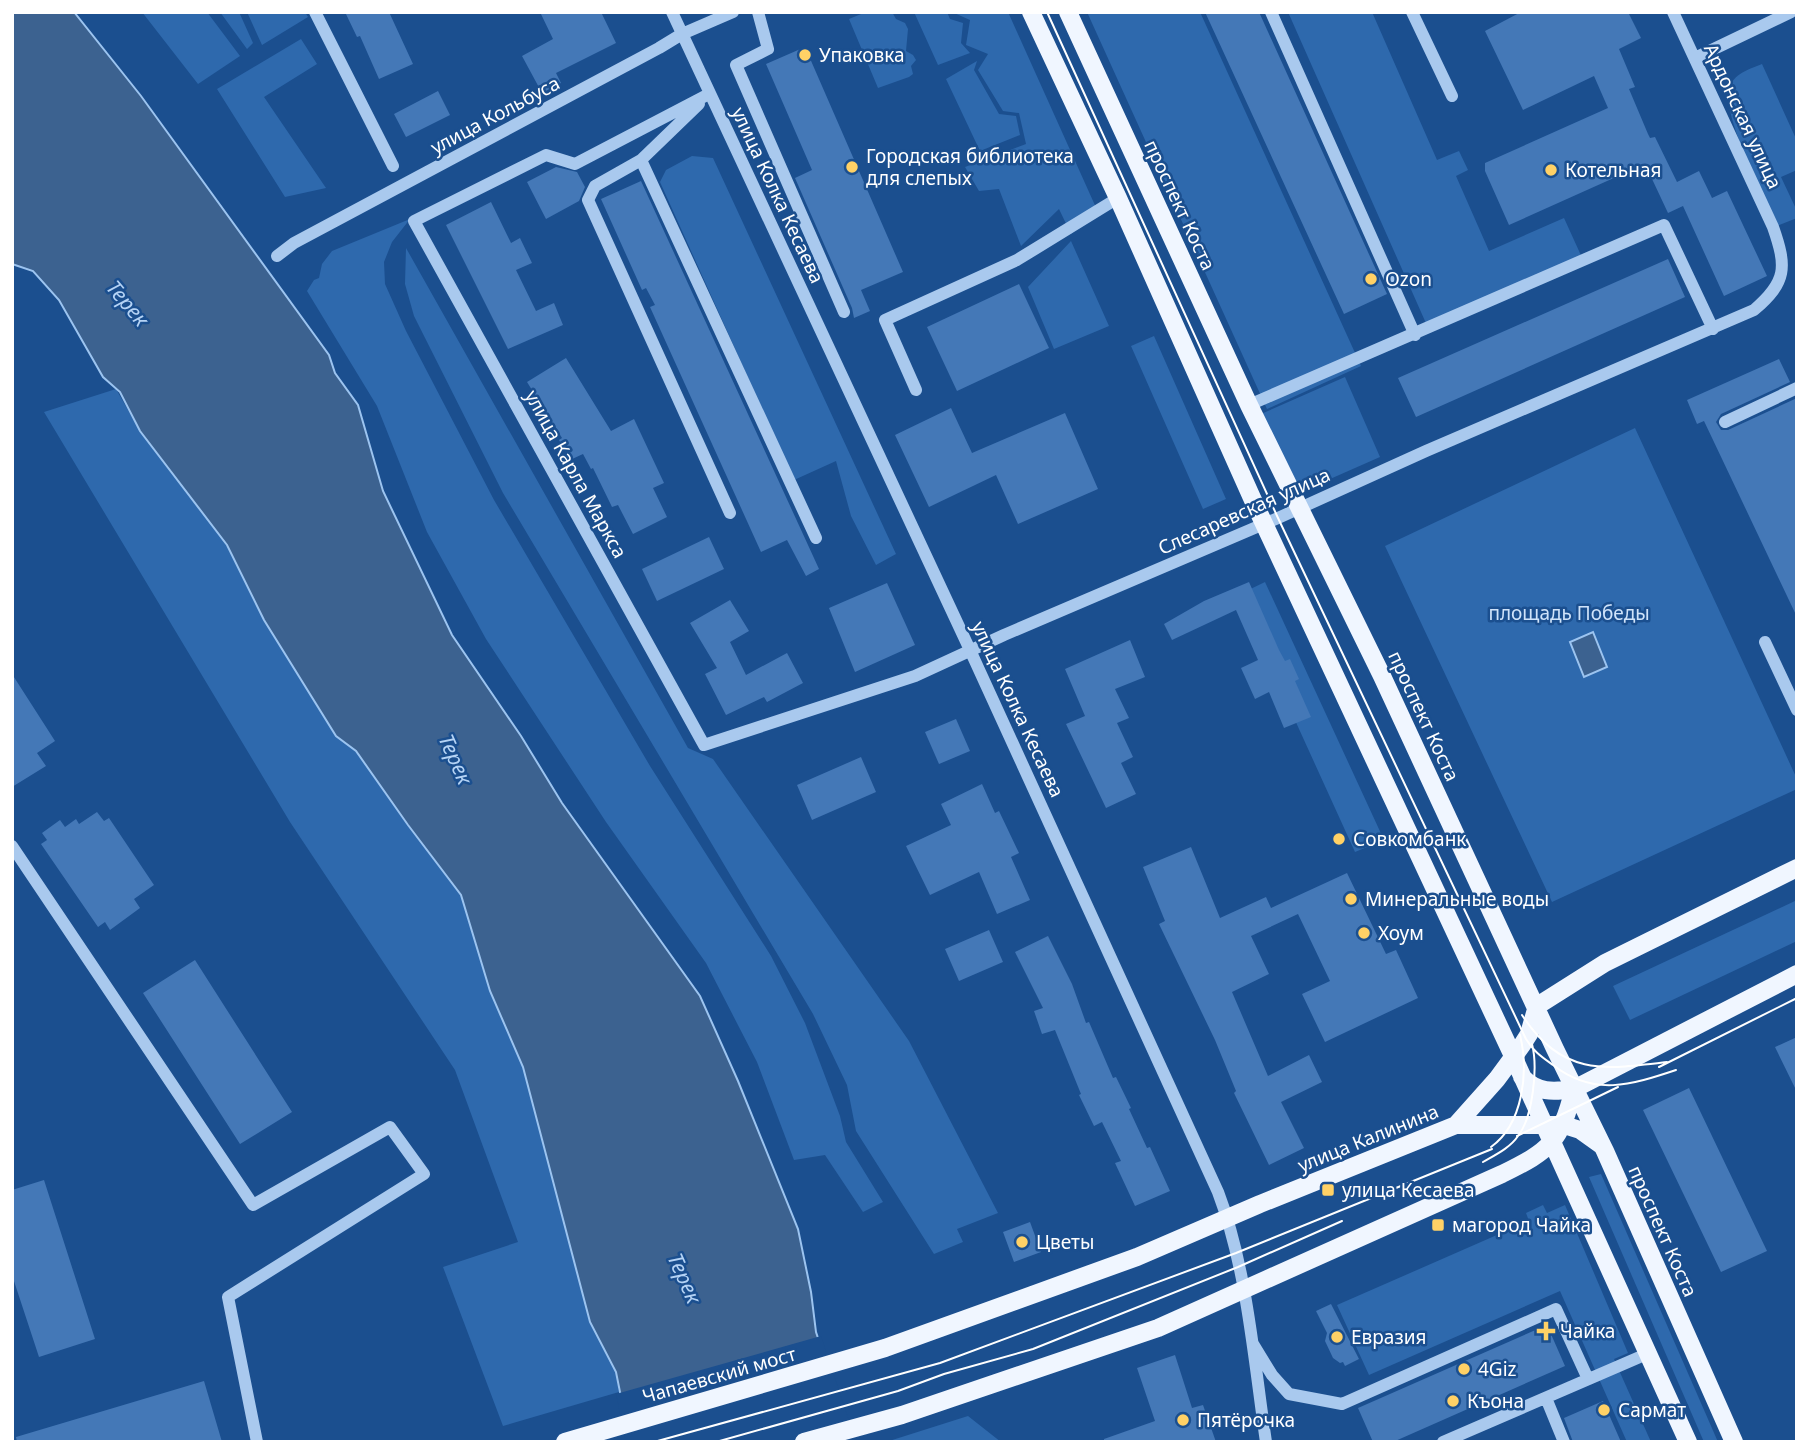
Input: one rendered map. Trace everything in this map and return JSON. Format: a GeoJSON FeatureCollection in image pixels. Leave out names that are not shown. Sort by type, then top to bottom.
{"type":"FeatureCollection","features":[{"type":"Feature","properties":{"kind":"main road"},"geometry":{"type":"LineString","coordinates":[[1031,12],[1265,524],[1513,1056],[1688,1442]]}},
{"type":"Feature","properties":{"kind":"main road","name":"проспект Коста"},"geometry":{"type":"LineString","coordinates":[[1068,12],[1249,405],[1301,508],[1603,1148],[1734,1442]]}},
{"type":"Feature","properties":{"kind":"main road"},"geometry":{"type":"LineString","coordinates":[[1536,1006],[1605,964],[1797,868]]}},
{"type":"Feature","properties":{"kind":"main road"},"geometry":{"type":"LineString","coordinates":[[1522,1077],[1533,1087],[1553,1092],[1574,1089],[1797,974]]}},
{"type":"Feature","properties":{"kind":"main road","name":"улица Калинина"},"geometry":{"type":"LineString","coordinates":[[885,1348],[1138,1257],[1455,1125],[1529,1034],[1536,1006]]}},
{"type":"Feature","properties":{"kind":"main road"},"geometry":{"type":"LineString","coordinates":[[804,1442],[902,1415],[1142,1334],[1243,1292],[1502,1174],[1529,1161],[1553,1144],[1564,1125],[1574,1089]]}},
{"type":"Feature","properties":{"kind":"main road"},"geometry":{"type":"LineString","coordinates":[[1455,1125],[1564,1125],[1580,1130],[1603,1148]]}},
{"type":"Feature","properties":{"kind":"main road","name":"Чапаевский мост"},"geometry":{"type":"LineString","coordinates":[[565,1442],[885,1348]]}},
{"type":"Feature","properties":{"kind":"street"},"geometry":{"type":"LineString","coordinates":[[315,12],[393,166]]}},
{"type":"Feature","properties":{"kind":"street","name":"улица Колка Кесаева"},"geometry":{"type":"LineString","coordinates":[[673,12],[970,650],[1218,1192],[1228,1218],[1243,1292],[1266,1442]]}},
{"type":"Feature","properties":{"kind":"street","name":"улица Кольбуса"},"geometry":{"type":"LineString","coordinates":[[277,256],[294,243],[682,34],[733,12]]}},
{"type":"Feature","properties":{"kind":"street"},"geometry":{"type":"LineString","coordinates":[[758,12],[768,49],[736,65],[844,312]]}},
{"type":"Feature","properties":{"kind":"street"},"geometry":{"type":"LineString","coordinates":[[1271,12],[1415,335]]}},
{"type":"Feature","properties":{"kind":"street"},"geometry":{"type":"LineString","coordinates":[[1412,12],[1452,96]]}},
{"type":"Feature","properties":{"kind":"street","name":"Ардонская улица"},"geometry":{"type":"LineString","coordinates":[[1674,12],[1773,227],[1783,256],[1780,278]]}},
{"type":"Feature","properties":{"kind":"street"},"geometry":{"type":"LineString","coordinates":[[1695,58],[1791,12]]}},
{"type":"Feature","properties":{"kind":"street"},"geometry":{"type":"LineString","coordinates":[[709,94],[641,160],[595,186],[588,200],[730,513]]}},
{"type":"Feature","properties":{"kind":"street","name":"улица Карла Маркса"},"geometry":{"type":"LineString","coordinates":[[704,745],[414,222],[546,155],[575,164],[709,94]]}},
{"type":"Feature","properties":{"kind":"street"},"geometry":{"type":"LineString","coordinates":[[641,160],[817,538]]}},
{"type":"Feature","properties":{"kind":"street"},"geometry":{"type":"LineString","coordinates":[[916,390],[885,320],[1017,260],[1118,198]]}},
{"type":"Feature","properties":{"kind":"street"},"geometry":{"type":"LineString","coordinates":[[1249,405],[1664,225],[1713,329]]}},
{"type":"Feature","properties":{"kind":"street","name":"Слесаревская улица"},"geometry":{"type":"LineString","coordinates":[[704,745],[915,676],[1426,451],[1713,329],[1754,310],[1770,296],[1780,278]]}},
{"type":"Feature","properties":{"kind":"street"},"geometry":{"type":"LineString","coordinates":[[1726,422],[1797,388]]}},
{"type":"Feature","properties":{"kind":"street"},"geometry":{"type":"LineString","coordinates":[[1765,642],[1797,710]]}},
{"type":"Feature","properties":{"kind":"street"},"geometry":{"type":"LineString","coordinates":[[12,846],[253,1205],[390,1126],[424,1174],[228,1297],[257,1442]]}},
{"type":"Feature","properties":{"kind":"street"},"geometry":{"type":"LineString","coordinates":[[1250,1340],[1272,1375],[1289,1394],[1342,1404],[1556,1309],[1588,1380]]}},
{"type":"Feature","properties":{"kind":"street"},"geometry":{"type":"LineString","coordinates":[[1443,1442],[1649,1353]]}},
{"type":"Feature","properties":{"kind":"street"},"geometry":{"type":"LineString","coordinates":[[1546,1398],[1564,1442]]}},
{"type":"Feature","properties":{"kind":"green space"},"geometry":{"type":"Polygon","coordinates":[[[142,12],[207,12],[240,56],[198,84],[142,12]]]}},
{"type":"Feature","properties":{"kind":"green space"},"geometry":{"type":"Polygon","coordinates":[[[220,12],[239,12],[253,43],[247,49],[220,12]]]}},
{"type":"Feature","properties":{"kind":"green space"},"geometry":{"type":"Polygon","coordinates":[[[247,12],[305,12],[308,17],[262,45],[247,12]]]}},
{"type":"Feature","properties":{"kind":"green space"},"geometry":{"type":"Polygon","coordinates":[[[866,12],[892,12],[896,19],[905,23],[908,29],[906,51],[916,60],[911,66],[913,74],[909,77],[878,88],[849,19],[866,12]]]}},
{"type":"Feature","properties":{"kind":"green space"},"geometry":{"type":"Polygon","coordinates":[[[914,12],[947,12],[950,19],[963,23],[961,43],[970,53],[938,65],[914,12]]]}},
{"type":"Feature","properties":{"kind":"green space"},"geometry":{"type":"Polygon","coordinates":[[[952,12],[1008,12],[1098,212],[1071,234],[1059,209],[1021,246],[999,189],[979,191],[965,167],[1026,144],[1019,113],[1003,111],[978,70],[988,54],[966,45],[970,20],[952,12]]]}},
{"type":"Feature","properties":{"kind":"green space"},"geometry":{"type":"Polygon","coordinates":[[[1087,12],[1200,12],[1361,366],[1267,409],[1087,12]]]}},
{"type":"Feature","properties":{"kind":"green space"},"geometry":{"type":"Polygon","coordinates":[[[1288,12],[1372,12],[1437,160],[1459,151],[1468,170],[1456,176],[1489,251],[1564,218],[1584,262],[1429,330],[1288,12]]]}},
{"type":"Feature","properties":{"kind":"green space"},"geometry":{"type":"Polygon","coordinates":[[[301,39],[317,64],[264,97],[326,188],[285,197],[217,89],[301,39]]]}},
{"type":"Feature","properties":{"kind":"green space"},"geometry":{"type":"Polygon","coordinates":[[[977,61],[974,70],[999,114],[1016,116],[1020,135],[980,151],[946,79],[977,61]]]}},
{"type":"Feature","properties":{"kind":"green space"},"geometry":{"type":"Polygon","coordinates":[[[1762,64],[1797,141],[1797,170],[1781,177],[1797,211],[1797,218],[1777,226],[1738,137],[1729,101],[1729,89],[1734,79],[1762,64]]]}},
{"type":"Feature","properties":{"kind":"green space"},"geometry":{"type":"Polygon","coordinates":[[[692,156],[713,158],[896,554],[876,565],[851,516],[836,461],[794,480],[660,182],[666,170],[692,156]]]}},
{"type":"Feature","properties":{"kind":"green space"},"geometry":{"type":"Polygon","coordinates":[[[410,219],[392,242],[384,262],[385,284],[406,331],[494,500],[650,766],[771,956],[805,1023],[840,1116],[846,1142],[883,1202],[863,1212],[825,1155],[794,1160],[757,1062],[706,963],[606,822],[486,639],[427,532],[377,406],[307,291],[314,280],[319,278],[322,264],[332,251],[410,219]]]}},
{"type":"Feature","properties":{"kind":"green space"},"geometry":{"type":"Polygon","coordinates":[[[1071,241],[1109,326],[1054,349],[1028,287],[1071,241]]]}},
{"type":"Feature","properties":{"kind":"green space"},"geometry":{"type":"Polygon","coordinates":[[[406,248],[688,748],[713,759],[909,1041],[998,1213],[957,1229],[963,1242],[934,1254],[856,1131],[847,1085],[813,1014],[503,493],[414,316],[405,284],[406,248]]]}},
{"type":"Feature","properties":{"kind":"green space"},"geometry":{"type":"Polygon","coordinates":[[[1154,336],[1226,499],[1203,509],[1131,346],[1154,336]]]}},
{"type":"Feature","properties":{"kind":"green space"},"geometry":{"type":"Polygon","coordinates":[[[1345,377],[1380,457],[1296,494],[1261,414],[1345,377]]]}},
{"type":"Feature","properties":{"kind":"green space"},"geometry":{"type":"Polygon","coordinates":[[[116,389],[140,431],[224,541],[264,620],[336,736],[356,751],[461,895],[490,991],[523,1067],[590,1322],[616,1372],[619,1392],[503,1426],[443,1267],[518,1242],[455,1070],[290,822],[44,412],[116,389]]]}},
{"type":"Feature","properties":{"kind":"green space","name":"площадь Победы"},"geometry":{"type":"Polygon","coordinates":[[[1635,428],[1797,779],[1797,789],[1552,902],[1385,546],[1635,428]]]}},
{"type":"Feature","properties":{"kind":"green space"},"geometry":{"type":"Polygon","coordinates":[[[1265,582],[1384,840],[1355,852],[1238,595],[1265,582]]]}},
{"type":"Feature","properties":{"kind":"green space"},"geometry":{"type":"Polygon","coordinates":[[[1797,900],[1797,941],[1630,1020],[1613,986],[1797,900]]]}},
{"type":"Feature","properties":{"kind":"green space"},"geometry":{"type":"Polygon","coordinates":[[[1601,1174],[1718,1442],[1704,1442],[1589,1177],[1601,1174]]]}},
{"type":"Feature","properties":{"kind":"green space"},"geometry":{"type":"Polygon","coordinates":[[[1543,1205],[1547,1213],[1565,1205],[1628,1353],[1614,1359],[1651,1442],[1627,1442],[1560,1291],[1369,1375],[1337,1305],[1529,1221],[1526,1213],[1543,1205]]]}},
{"type":"Feature","properties":{"kind":"green space"},"geometry":{"type":"Polygon","coordinates":[[[968,1416],[1001,1442],[886,1442],[968,1416]]]}},
{"type":"Feature","properties":{"kind":"water","name":"Терек"},"geometry":{"type":"Polygon","coordinates":[[[12,12],[74,12],[141,96],[329,355],[335,373],[358,405],[383,491],[452,635],[521,736],[562,803],[700,996],[798,1229],[816,1332],[853,1442],[630,1442],[616,1372],[590,1322],[523,1067],[490,991],[461,895],[356,751],[336,736],[264,620],[227,545],[140,431],[120,392],[103,377],[59,300],[33,271],[12,264],[12,12]]]}},
{"type":"Feature","properties":{"kind":"water"},"geometry":{"type":"Polygon","coordinates":[[[1593,632],[1607,667],[1584,677],[1570,642],[1593,632]]]}},
{"type":"Feature","properties":{"kind":"pier"},"geometry":{"type":"Polygon","coordinates":[[[821,1336],[856,1442],[626,1442],[616,1394],[821,1336]]]}},
{"type":"Feature","properties":{"kind":"building"},"geometry":{"type":"Polygon","coordinates":[[[345,12],[389,12],[413,64],[379,79],[360,36],[357,37],[345,12]]]}},
{"type":"Feature","properties":{"kind":"building"},"geometry":{"type":"Polygon","coordinates":[[[540,12],[601,12],[616,43],[556,73],[561,83],[542,93],[522,56],[553,39],[540,12]]]}},
{"type":"Feature","properties":{"kind":"building"},"geometry":{"type":"Polygon","coordinates":[[[1205,12],[1259,12],[1387,294],[1344,314],[1205,12]]]}},
{"type":"Feature","properties":{"kind":"building"},"geometry":{"type":"Polygon","coordinates":[[[1521,12],[1628,12],[1641,38],[1619,49],[1635,87],[1629,89],[1650,138],[1655,137],[1677,182],[1699,171],[1712,198],[1727,191],[1767,276],[1724,296],[1683,206],[1668,213],[1645,164],[1509,225],[1485,171],[1485,163],[1608,108],[1594,76],[1523,110],[1485,31],[1521,12]]]}},
{"type":"Feature","properties":{"kind":"building"},"geometry":{"type":"Polygon","coordinates":[[[805,47],[903,272],[861,290],[870,311],[854,318],[795,178],[812,170],[766,64],[805,47]]]}},
{"type":"Feature","properties":{"kind":"building"},"geometry":{"type":"Polygon","coordinates":[[[438,91],[450,115],[406,137],[394,114],[438,91]]]}},
{"type":"Feature","properties":{"kind":"building"},"geometry":{"type":"Polygon","coordinates":[[[556,167],[577,172],[585,187],[579,201],[546,219],[527,182],[556,167]]]}},
{"type":"Feature","properties":{"kind":"building"},"geometry":{"type":"Polygon","coordinates":[[[641,181],[819,569],[806,576],[787,540],[761,552],[650,307],[655,305],[646,288],[642,290],[601,199],[641,181]]]}},
{"type":"Feature","properties":{"kind":"building"},"geometry":{"type":"Polygon","coordinates":[[[491,202],[511,243],[520,238],[532,263],[516,270],[536,311],[554,303],[563,325],[508,349],[446,225],[491,202]]]}},
{"type":"Feature","properties":{"kind":"building"},"geometry":{"type":"Polygon","coordinates":[[[1668,259],[1685,297],[1416,417],[1398,378],[1668,259]]]}},
{"type":"Feature","properties":{"kind":"building"},"geometry":{"type":"Polygon","coordinates":[[[1019,284],[1049,348],[957,391],[927,327],[1019,284]]]}},
{"type":"Feature","properties":{"kind":"building"},"geometry":{"type":"Polygon","coordinates":[[[566,358],[611,431],[634,419],[664,483],[653,488],[667,517],[633,534],[618,505],[612,507],[583,454],[570,460],[559,440],[562,438],[527,382],[566,358]]]}},
{"type":"Feature","properties":{"kind":"building"},"geometry":{"type":"Polygon","coordinates":[[[1779,359],[1790,382],[1721,414],[1716,422],[1721,430],[1728,430],[1797,398],[1797,617],[1704,421],[1697,424],[1687,400],[1779,359]]]}},
{"type":"Feature","properties":{"kind":"building"},"geometry":{"type":"Polygon","coordinates":[[[951,408],[972,453],[1065,413],[1098,489],[1018,524],[996,475],[929,507],[895,435],[951,408]]]}},
{"type":"Feature","properties":{"kind":"building"},"geometry":{"type":"Polygon","coordinates":[[[709,537],[724,569],[657,601],[642,569],[709,537]]]}},
{"type":"Feature","properties":{"kind":"building"},"geometry":{"type":"Polygon","coordinates":[[[1249,582],[1279,650],[1285,661],[1290,659],[1299,679],[1295,681],[1311,717],[1284,728],[1269,692],[1255,699],[1241,668],[1258,660],[1236,610],[1172,640],[1164,624],[1204,601],[1249,582]]]}},
{"type":"Feature","properties":{"kind":"building"},"geometry":{"type":"Polygon","coordinates":[[[887,583],[915,645],[855,672],[829,608],[887,583]]]}},
{"type":"Feature","properties":{"kind":"building"},"geometry":{"type":"Polygon","coordinates":[[[730,600],[749,631],[730,642],[746,675],[787,653],[803,683],[767,702],[764,697],[726,715],[705,674],[717,668],[690,623],[730,600]]]}},
{"type":"Feature","properties":{"kind":"building"},"geometry":{"type":"Polygon","coordinates":[[[1130,640],[1145,677],[1115,689],[1129,718],[1117,723],[1133,757],[1121,763],[1136,794],[1106,808],[1066,724],[1085,716],[1065,669],[1130,640]]]}},
{"type":"Feature","properties":{"kind":"building"},"geometry":{"type":"Polygon","coordinates":[[[12,674],[55,741],[37,753],[46,766],[12,787],[12,674]]]}},
{"type":"Feature","properties":{"kind":"building"},"geometry":{"type":"Polygon","coordinates":[[[956,719],[970,751],[939,764],[925,732],[956,719]]]}},
{"type":"Feature","properties":{"kind":"building"},"geometry":{"type":"Polygon","coordinates":[[[861,757],[876,792],[812,820],[797,785],[861,757]]]}},
{"type":"Feature","properties":{"kind":"building"},"geometry":{"type":"Polygon","coordinates":[[[982,784],[995,813],[999,811],[1019,853],[1011,857],[1030,900],[997,914],[979,872],[930,895],[906,846],[951,825],[941,804],[982,784]]]}},
{"type":"Feature","properties":{"kind":"building"},"geometry":{"type":"Polygon","coordinates":[[[97,812],[104,821],[109,818],[154,885],[134,899],[140,908],[110,930],[105,922],[98,927],[41,844],[47,840],[42,833],[60,820],[65,827],[76,819],[79,824],[97,812]]]}},
{"type":"Feature","properties":{"kind":"building"},"geometry":{"type":"Polygon","coordinates":[[[1191,847],[1220,918],[1266,897],[1271,908],[1347,873],[1386,954],[1396,950],[1418,998],[1325,1042],[1302,994],[1330,981],[1298,914],[1251,936],[1269,974],[1232,992],[1268,1076],[1309,1055],[1322,1082],[1281,1102],[1304,1148],[1269,1165],[1234,1093],[1236,1091],[1215,1040],[1159,924],[1165,921],[1143,867],[1191,847]]]}},
{"type":"Feature","properties":{"kind":"building"},"geometry":{"type":"Polygon","coordinates":[[[989,930],[1003,962],[959,981],[945,949],[989,930]]]}},
{"type":"Feature","properties":{"kind":"building"},"geometry":{"type":"Polygon","coordinates":[[[1048,936],[1072,984],[1086,1023],[1089,1022],[1113,1078],[1116,1077],[1147,1148],[1150,1147],[1170,1191],[1135,1206],[1115,1163],[1121,1161],[1102,1122],[1094,1126],[1079,1095],[1081,1094],[1055,1030],[1042,1034],[1034,1011],[1043,1008],[1015,952],[1048,936]]]}},
{"type":"Feature","properties":{"kind":"building"},"geometry":{"type":"Polygon","coordinates":[[[195,960],[292,1112],[240,1144],[143,993],[195,960]]]}},
{"type":"Feature","properties":{"kind":"building"},"geometry":{"type":"Polygon","coordinates":[[[1797,1037],[1797,1092],[1775,1047],[1797,1037]]]}},
{"type":"Feature","properties":{"kind":"building"},"geometry":{"type":"Polygon","coordinates":[[[1689,1088],[1767,1251],[1721,1272],[1643,1110],[1689,1088]]]}},
{"type":"Feature","properties":{"kind":"building"},"geometry":{"type":"Polygon","coordinates":[[[44,1180],[95,1339],[39,1357],[12,1275],[12,1190],[44,1180]]]}},
{"type":"Feature","properties":{"kind":"building","name":"Цветы"},"geometry":{"type":"Polygon","coordinates":[[[1030,1222],[1041,1252],[1014,1262],[1003,1232],[1030,1222]]]}},
{"type":"Feature","properties":{"kind":"building","name":"Евразия"},"geometry":{"type":"Polygon","coordinates":[[[1331,1304],[1359,1359],[1345,1366],[1343,1362],[1333,1358],[1325,1341],[1327,1333],[1316,1311],[1331,1304]]]}},
{"type":"Feature","properties":{"kind":"building"},"geometry":{"type":"Polygon","coordinates":[[[1547,1325],[1565,1366],[1393,1442],[1373,1442],[1358,1408],[1547,1325]]]}},
{"type":"Feature","properties":{"kind":"building"},"geometry":{"type":"Polygon","coordinates":[[[1175,1355],[1192,1408],[1203,1405],[1216,1442],[1104,1442],[1104,1439],[1155,1421],[1137,1368],[1175,1355]]]}},
{"type":"Feature","properties":{"kind":"building"},"geometry":{"type":"Polygon","coordinates":[[[204,1381],[222,1442],[17,1442],[16,1437],[204,1381]]]}},
{"type":"Feature","properties":{"kind":"building"},"geometry":{"type":"Polygon","coordinates":[[[1603,1401],[1621,1442],[1573,1442],[1564,1418],[1603,1401]]]}},
{"type":"Feature","properties":{"kind":"tram line"},"geometry":{"type":"LineString","coordinates":[[1047,12],[1278,518],[1526,1039],[1538,1054],[1568,1075],[1598,1085],[1644,1080],[1676,1070]]}},
{"type":"Feature","properties":{"kind":"tram line"},"geometry":{"type":"LineString","coordinates":[[1659,1067],[1797,998]]}},
{"type":"Feature","properties":{"kind":"tram line"},"geometry":{"type":"LineString","coordinates":[[1522,1015],[1537,1035],[1569,1059],[1604,1067],[1667,1062]]}},
{"type":"Feature","properties":{"kind":"tram line"},"geometry":{"type":"LineString","coordinates":[[1491,1147],[1510,1125],[1521,1096],[1524,1065],[1520,1035]]}},
{"type":"Feature","properties":{"kind":"tram line"},"geometry":{"type":"LineString","coordinates":[[1483,1162],[1511,1144],[1523,1128],[1533,1092],[1532,1044]]}},
{"type":"Feature","properties":{"kind":"tram line"},"geometry":{"type":"LineString","coordinates":[[1517,1136],[1618,1087]]}},
{"type":"Feature","properties":{"kind":"tram line"},"geometry":{"type":"LineString","coordinates":[[654,1442],[940,1363],[1236,1253],[1492,1149]]}},
{"type":"Feature","properties":{"kind":"tram line"},"geometry":{"type":"LineString","coordinates":[[716,1442],[898,1391],[944,1374],[1033,1349],[1238,1267],[1342,1221]]}},
{"type":"Feature","properties":{"kind":"place","name":"Упаковка"},"geometry":{"type":"Point","coordinates":[805,55]}},
{"type":"Feature","properties":{"kind":"place","name":"Городская библиотека для слепых"},"geometry":{"type":"Point","coordinates":[852,167]}},
{"type":"Feature","properties":{"kind":"place","name":"Котельная"},"geometry":{"type":"Point","coordinates":[1551,170]}},
{"type":"Feature","properties":{"kind":"place","name":"Ozon"},"geometry":{"type":"Point","coordinates":[1371,279]}},
{"type":"Feature","properties":{"kind":"place","name":"Совкомбанк"},"geometry":{"type":"Point","coordinates":[1339,839]}},
{"type":"Feature","properties":{"kind":"place","name":"Минеральные воды"},"geometry":{"type":"Point","coordinates":[1351,899]}},
{"type":"Feature","properties":{"kind":"place","name":"Хоум"},"geometry":{"type":"Point","coordinates":[1364,933]}},
{"type":"Feature","properties":{"kind":"place","name":"улица Кесаева"},"geometry":{"type":"Point","coordinates":[1328,1190]}},
{"type":"Feature","properties":{"kind":"place","name":"магород Чайка"},"geometry":{"type":"Point","coordinates":[1438,1225]}},
{"type":"Feature","properties":{"kind":"place","name":"Цветы"},"geometry":{"type":"Point","coordinates":[1022,1242]}},
{"type":"Feature","properties":{"kind":"place","name":"Чайка"},"geometry":{"type":"Point","coordinates":[1546,1331]}},
{"type":"Feature","properties":{"kind":"place","name":"Евразия"},"geometry":{"type":"Point","coordinates":[1337,1337]}},
{"type":"Feature","properties":{"kind":"place","name":"4Giz"},"geometry":{"type":"Point","coordinates":[1464,1369]}},
{"type":"Feature","properties":{"kind":"place","name":"Къона"},"geometry":{"type":"Point","coordinates":[1453,1401]}},
{"type":"Feature","properties":{"kind":"place","name":"Сармат"},"geometry":{"type":"Point","coordinates":[1604,1410]}},
{"type":"Feature","properties":{"kind":"place","name":"Пятёрочка"},"geometry":{"type":"Point","coordinates":[1183,1420]}}]}
